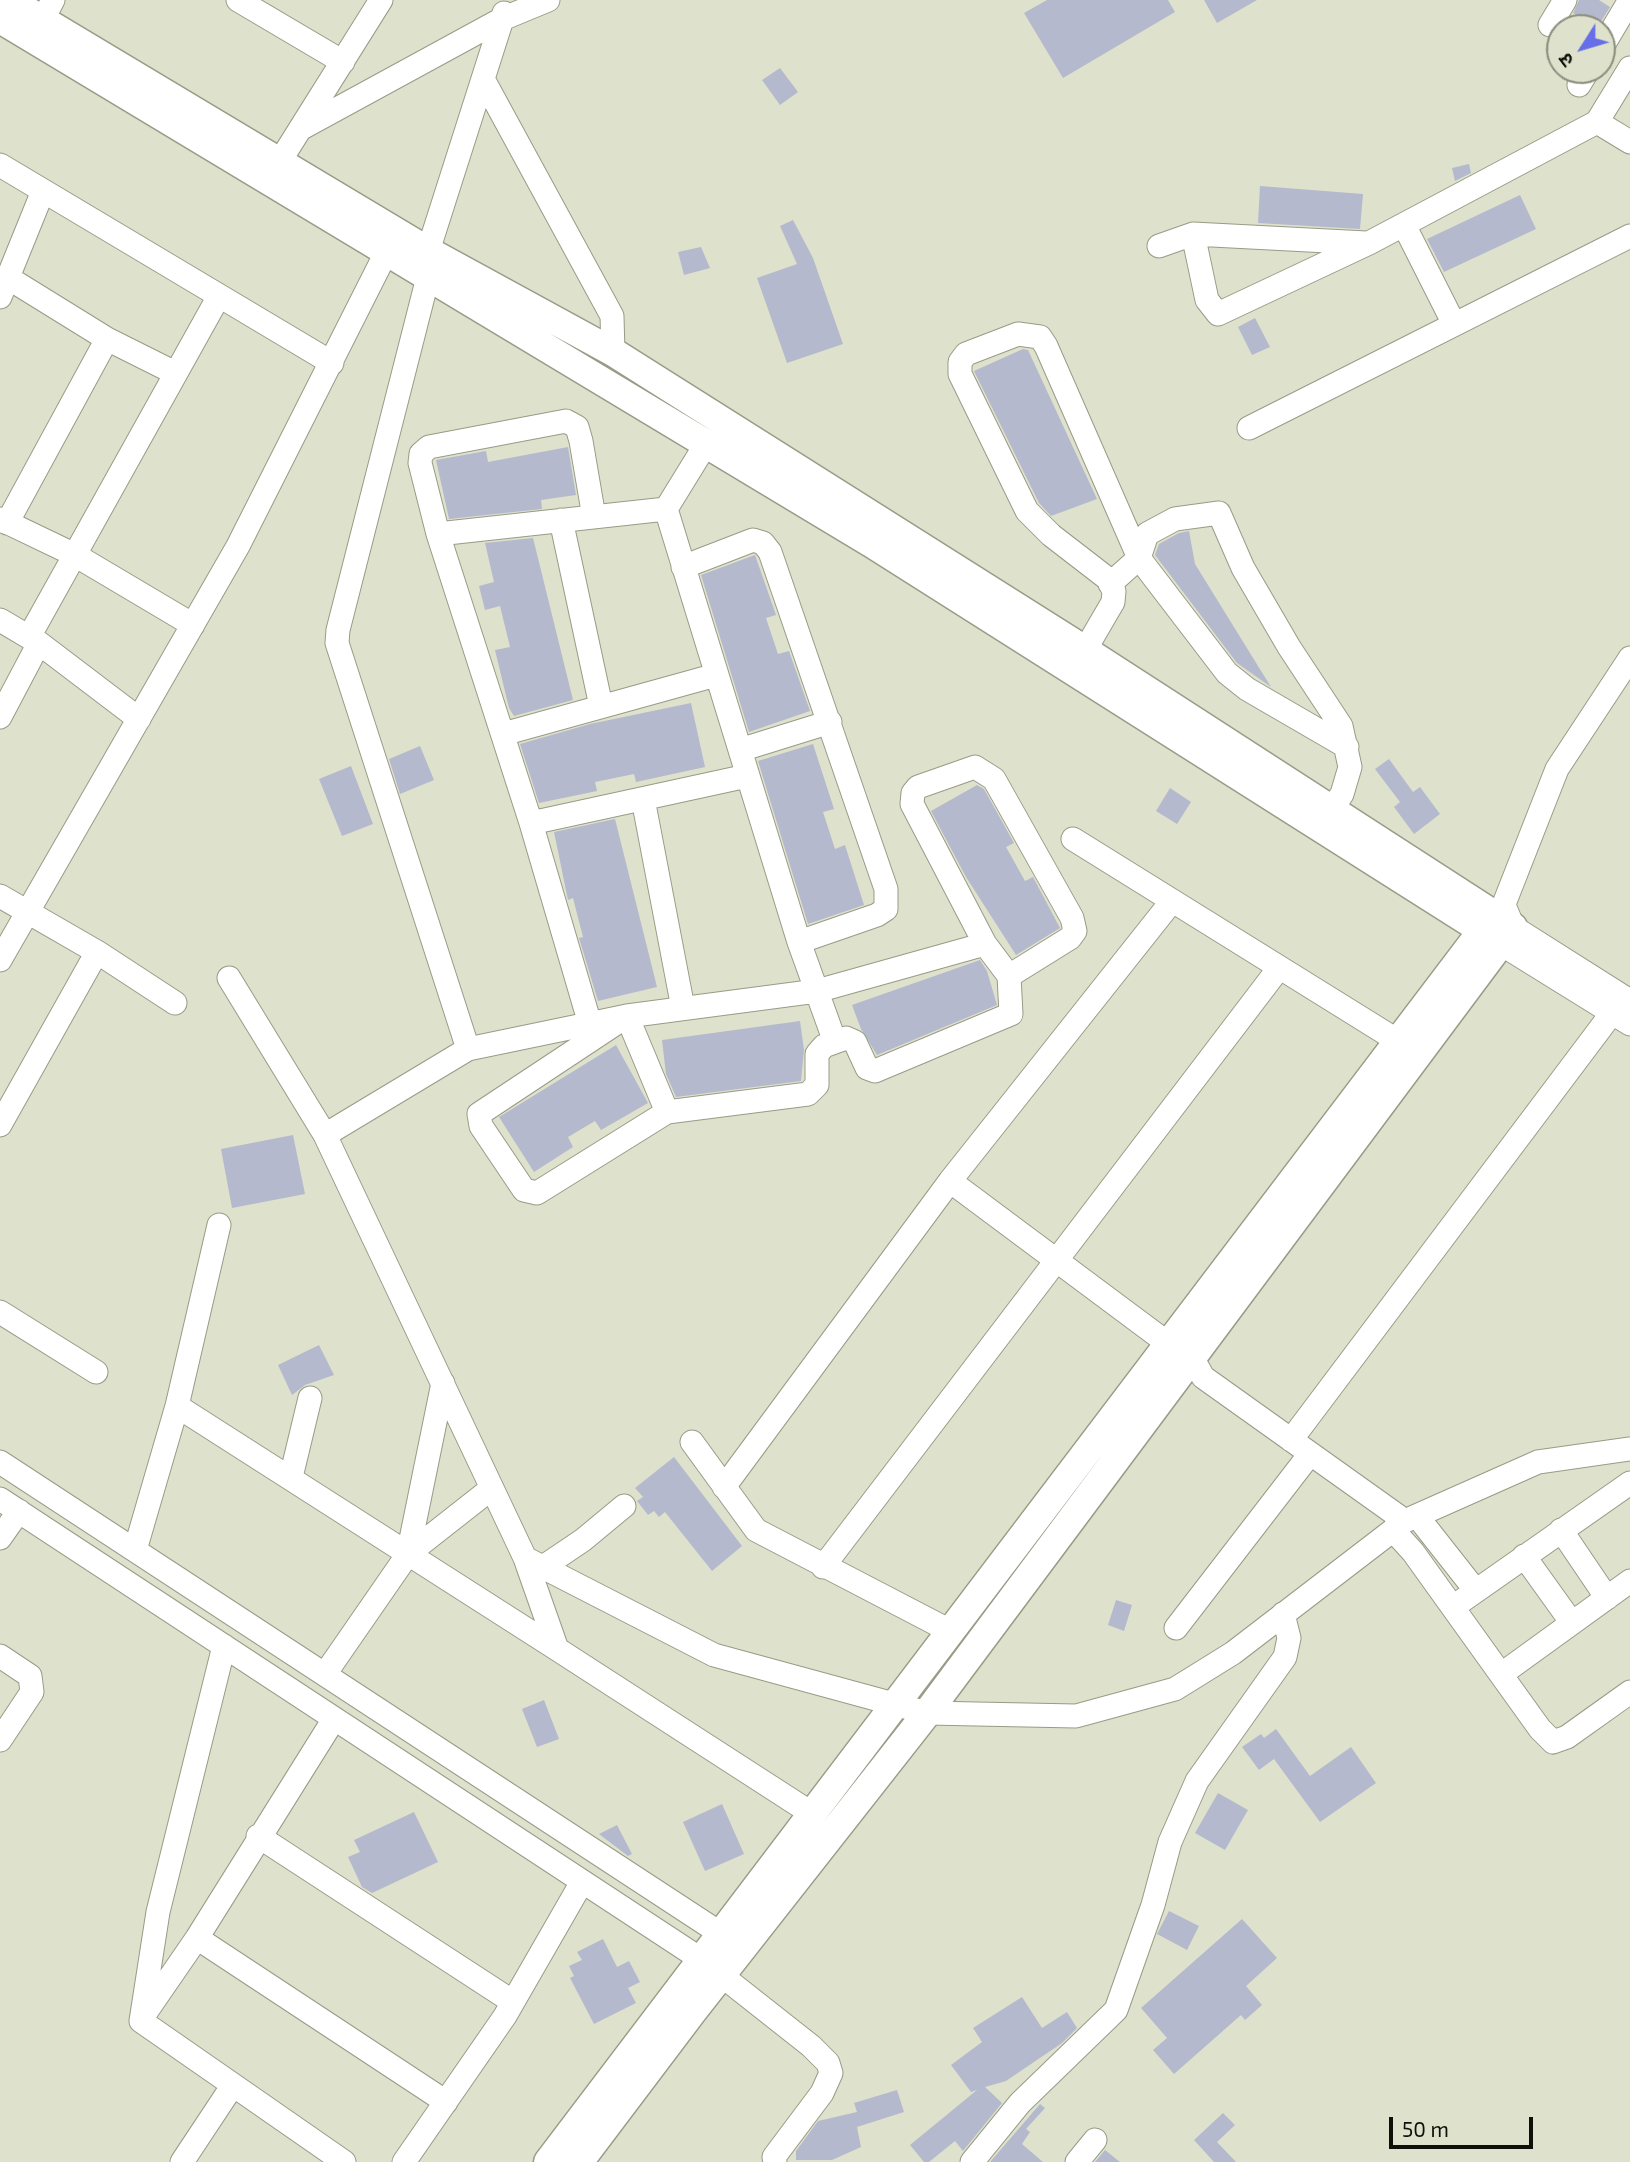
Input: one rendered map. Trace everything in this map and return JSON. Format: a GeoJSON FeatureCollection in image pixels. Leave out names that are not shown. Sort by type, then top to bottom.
{"type":"FeatureCollection","features":[{"type":"Feature","properties":{"kind":"street"},"geometry":{"type":"LineString","coordinates":[[9,0],[47,10],[262,159],[706,444],[872,543],[1078,660]]}},
{"type":"Feature","properties":{"kind":"street"},"geometry":{"type":"LineString","coordinates":[[238,0],[343,62]]}},
{"type":"Feature","properties":{"kind":"street"},"geometry":{"type":"LineString","coordinates":[[302,128],[381,0]]}},
{"type":"Feature","properties":{"kind":"street"},"geometry":{"type":"LineString","coordinates":[[262,159],[302,128],[505,9],[548,0]]}},
{"type":"Feature","properties":{"kind":"street"},"geometry":{"type":"LineString","coordinates":[[1616,24],[1630,0]]}},
{"type":"Feature","properties":{"kind":"street"},"geometry":{"type":"LineString","coordinates":[[468,1049],[337,643],[341,616],[428,264],[505,9]]}},
{"type":"Feature","properties":{"kind":"street"},"geometry":{"type":"LineString","coordinates":[[0,19],[262,159]]}},
{"type":"Feature","properties":{"kind":"street"},"geometry":{"type":"LineString","coordinates":[[1193,234],[1207,300],[1218,314],[1369,243],[1597,122],[1630,68]]}},
{"type":"Feature","properties":{"kind":"street"},"geometry":{"type":"LineString","coordinates":[[483,79],[612,316],[613,352]]}},
{"type":"Feature","properties":{"kind":"street"},"geometry":{"type":"LineString","coordinates":[[1597,122],[1630,142]]}},
{"type":"Feature","properties":{"kind":"street"},"geometry":{"type":"LineString","coordinates":[[0,165],[332,363]]}},
{"type":"Feature","properties":{"kind":"street"},"geometry":{"type":"LineString","coordinates":[[43,191],[5,288],[176,373]]}},
{"type":"Feature","properties":{"kind":"street"},"geometry":{"type":"LineString","coordinates":[[1404,225],[1454,324]]}},
{"type":"Feature","properties":{"kind":"street"},"geometry":{"type":"LineString","coordinates":[[1159,246],[1193,234],[1369,243]]}},
{"type":"Feature","properties":{"kind":"street"},"geometry":{"type":"LineString","coordinates":[[1249,428],[1630,236]]}},
{"type":"Feature","properties":{"kind":"street"},"geometry":{"type":"LineString","coordinates":[[0,960],[238,547],[392,242]]}},
{"type":"Feature","properties":{"kind":"street"},"geometry":{"type":"LineString","coordinates":[[428,264],[613,352],[1078,660],[1326,819],[1499,924],[1624,1013],[1291,1440]]}},
{"type":"Feature","properties":{"kind":"street"},"geometry":{"type":"LineString","coordinates":[[0,717],[75,555],[219,296]]}},
{"type":"Feature","properties":{"kind":"street"},"geometry":{"type":"LineString","coordinates":[[1078,660],[1113,602],[1110,584],[1093,566],[1051,535],[1027,511],[963,383],[960,362],[966,354],[1018,334],[1040,337],[1046,346],[1139,558],[1227,673],[1247,690],[1292,713],[1347,747]]}},
{"type":"Feature","properties":{"kind":"street"},"geometry":{"type":"LineString","coordinates":[[107,338],[4,521],[75,555],[193,625]]}},
{"type":"Feature","properties":{"kind":"street"},"geometry":{"type":"LineString","coordinates":[[590,1024],[531,823],[438,534],[420,463],[421,454],[429,447],[566,421],[577,428],[594,517]]}},
{"type":"Feature","properties":{"kind":"street"},"geometry":{"type":"LineString","coordinates":[[706,444],[666,509],[799,942],[835,1042]]}},
{"type":"Feature","properties":{"kind":"street"},"geometry":{"type":"LineString","coordinates":[[438,534],[666,509]]}},
{"type":"Feature","properties":{"kind":"street"},"geometry":{"type":"LineString","coordinates":[[1110,584],[1139,558],[1147,534],[1175,519],[1219,513],[1243,568],[1289,647],[1341,726],[1350,767],[1342,794],[1326,819]]}},
{"type":"Feature","properties":{"kind":"street"},"geometry":{"type":"LineString","coordinates":[[561,520],[601,706]]}},
{"type":"Feature","properties":{"kind":"street"},"geometry":{"type":"LineString","coordinates":[[683,567],[753,540],[763,543],[770,552],[887,889],[886,909],[877,915],[799,942]]}},
{"type":"Feature","properties":{"kind":"street"},"geometry":{"type":"LineString","coordinates":[[0,620],[34,640],[139,719]]}},
{"type":"Feature","properties":{"kind":"street"},"geometry":{"type":"LineString","coordinates":[[732,1941],[814,1815],[952,1632],[1181,1351],[1499,924],[1556,769],[1630,658]]}},
{"type":"Feature","properties":{"kind":"street"},"geometry":{"type":"LineString","coordinates":[[503,734],[716,675]]}},
{"type":"Feature","properties":{"kind":"street"},"geometry":{"type":"LineString","coordinates":[[1292,713],[1320,691]]}},
{"type":"Feature","properties":{"kind":"street"},"geometry":{"type":"LineString","coordinates":[[740,750],[830,722]]}},
{"type":"Feature","properties":{"kind":"street"},"geometry":{"type":"LineString","coordinates":[[627,1016],[479,1114],[481,1126],[524,1190],[537,1193],[667,1112],[808,1094],[817,1085],[817,1054],[824,1046],[846,1038],[855,1042],[867,1068],[875,1071],[1005,1019],[1012,1008],[1009,976],[985,944],[912,804],[918,787],[975,767],[994,779],[1072,918],[1074,931],[1070,938],[1009,976]]}},
{"type":"Feature","properties":{"kind":"street"},"geometry":{"type":"LineString","coordinates":[[531,823],[747,776]]}},
{"type":"Feature","properties":{"kind":"street"},"geometry":{"type":"LineString","coordinates":[[643,799],[683,1008]]}},
{"type":"Feature","properties":{"kind":"street"},"geometry":{"type":"LineString","coordinates":[[1073,839],[1398,1041]]}},
{"type":"Feature","properties":{"kind":"street"},"geometry":{"type":"LineString","coordinates":[[0,896],[97,952],[175,1003]]}},
{"type":"Feature","properties":{"kind":"street"},"geometry":{"type":"LineString","coordinates":[[724,1487],[950,1181],[1172,901]]}},
{"type":"Feature","properties":{"kind":"street"},"geometry":{"type":"LineString","coordinates":[[548,2162],[927,1713],[1398,1041],[1499,924]]}},
{"type":"Feature","properties":{"kind":"street"},"geometry":{"type":"LineString","coordinates":[[325,1135],[468,1049],[627,1016],[817,992],[985,944]]}},
{"type":"Feature","properties":{"kind":"street"},"geometry":{"type":"LineString","coordinates":[[0,1125],[97,952]]}},
{"type":"Feature","properties":{"kind":"street"},"geometry":{"type":"LineString","coordinates":[[822,1567],[1279,968]]}},
{"type":"Feature","properties":{"kind":"street"},"geometry":{"type":"LineString","coordinates":[[229,978],[325,1135],[492,1488],[534,1563],[557,1648]]}},
{"type":"Feature","properties":{"kind":"street"},"geometry":{"type":"LineString","coordinates":[[627,1016],[667,1112]]}},
{"type":"Feature","properties":{"kind":"street"},"geometry":{"type":"LineString","coordinates":[[950,1181],[1055,1262],[1181,1351],[1203,1377],[1405,1523],[1476,1591]]}},
{"type":"Feature","properties":{"kind":"street"},"geometry":{"type":"LineString","coordinates":[[135,1550],[177,1406],[219,1225]]}},
{"type":"Feature","properties":{"kind":"street"},"geometry":{"type":"LineString","coordinates":[[0,1312],[96,1372]]}},
{"type":"Feature","properties":{"kind":"street"},"geometry":{"type":"LineString","coordinates":[[408,1554],[443,1383]]}},
{"type":"Feature","properties":{"kind":"street"},"geometry":{"type":"LineString","coordinates":[[291,1477],[310,1398]]}},
{"type":"Feature","properties":{"kind":"street"},"geometry":{"type":"LineString","coordinates":[[177,1406],[814,1815]]}},
{"type":"Feature","properties":{"kind":"street"},"geometry":{"type":"LineString","coordinates":[[692,1442],[756,1530],[822,1567],[952,1632]]}},
{"type":"Feature","properties":{"kind":"street"},"geometry":{"type":"LineString","coordinates":[[534,1563],[714,1655],[927,1713],[1076,1716],[1174,1689],[1233,1653],[1405,1523],[1538,1462],[1630,1449]]}},
{"type":"Feature","properties":{"kind":"street"},"geometry":{"type":"LineString","coordinates":[[1176,1628],[1310,1454]]}},
{"type":"Feature","properties":{"kind":"street"},"geometry":{"type":"LineString","coordinates":[[0,1462],[732,1941]]}},
{"type":"Feature","properties":{"kind":"street"},"geometry":{"type":"LineString","coordinates":[[1453,1607],[1630,1483]]}},
{"type":"Feature","properties":{"kind":"street"},"geometry":{"type":"LineString","coordinates":[[325,1674],[408,1554],[492,1488]]}},
{"type":"Feature","properties":{"kind":"street"},"geometry":{"type":"LineString","coordinates":[[0,1538],[9,1505],[711,1968],[811,2046],[828,2063],[831,2073],[822,2092],[773,2160]]}},
{"type":"Feature","properties":{"kind":"street"},"geometry":{"type":"LineString","coordinates":[[534,1563],[583,1540],[624,1506]]}},
{"type":"Feature","properties":{"kind":"street"},"geometry":{"type":"LineString","coordinates":[[1405,1523],[1413,1552],[1503,1673],[1540,1729],[1553,1742],[1567,1737],[1630,1692]]}},
{"type":"Feature","properties":{"kind":"street"},"geometry":{"type":"LineString","coordinates":[[1561,1530],[1606,1598]]}},
{"type":"Feature","properties":{"kind":"street"},"geometry":{"type":"LineString","coordinates":[[1524,1556],[1572,1623]]}},
{"type":"Feature","properties":{"kind":"street"},"geometry":{"type":"LineString","coordinates":[[1503,1673],[1630,1581]]}},
{"type":"Feature","properties":{"kind":"street"},"geometry":{"type":"LineString","coordinates":[[972,2162],[1020,2103],[1116,2010],[1153,1905],[1170,1842],[1197,1781],[1285,1657],[1289,1639],[1283,1614]]}},
{"type":"Feature","properties":{"kind":"street"},"geometry":{"type":"LineString","coordinates":[[141,2021],[158,1912],[224,1646]]}},
{"type":"Feature","properties":{"kind":"street"},"geometry":{"type":"LineString","coordinates":[[0,1656],[30,1676],[32,1692],[0,1740]]}},
{"type":"Feature","properties":{"kind":"street"},"geometry":{"type":"LineString","coordinates":[[141,2021],[197,1938],[258,1836],[334,1719]]}},
{"type":"Feature","properties":{"kind":"street"},"geometry":{"type":"LineString","coordinates":[[258,1836],[513,2002]]}},
{"type":"Feature","properties":{"kind":"street"},"geometry":{"type":"LineString","coordinates":[[404,2162],[513,2002],[582,1882]]}},
{"type":"Feature","properties":{"kind":"street"},"geometry":{"type":"LineString","coordinates":[[197,1938],[446,2102]]}},
{"type":"Feature","properties":{"kind":"street"},"geometry":{"type":"LineString","coordinates":[[579,2162],[711,1968]]}},
{"type":"Feature","properties":{"kind":"street"},"geometry":{"type":"LineString","coordinates":[[141,2021],[341,2161]]}},
{"type":"Feature","properties":{"kind":"street"},"geometry":{"type":"LineString","coordinates":[[182,2162],[233,2085]]}},
{"type":"Feature","properties":{"kind":"street"},"geometry":{"type":"LineString","coordinates":[[1077,2162],[1095,2140]]}},
{"type":"Feature","properties":{"kind":"building"},"geometry":{"type":"Polygon","coordinates":[[[1047,0],[1168,0],[1175,12],[1063,78],[1024,13],[1047,0]]]}},
{"type":"Feature","properties":{"kind":"building"},"geometry":{"type":"Polygon","coordinates":[[[1204,0],[1257,0],[1217,23],[1204,0]]]}},
{"type":"Feature","properties":{"kind":"building"},"geometry":{"type":"Polygon","coordinates":[[[1579,0],[1599,0],[1610,7],[1606,14],[1573,13],[1579,0]]]}},
{"type":"Feature","properties":{"kind":"building"},"geometry":{"type":"Polygon","coordinates":[[[780,68],[798,92],[780,105],[762,80],[780,68]]]}},
{"type":"Feature","properties":{"kind":"building"},"geometry":{"type":"Polygon","coordinates":[[[1469,164],[1471,173],[1455,181],[1452,168],[1469,164]]]}},
{"type":"Feature","properties":{"kind":"building"},"geometry":{"type":"Polygon","coordinates":[[[1260,186],[1363,194],[1360,229],[1258,223],[1260,186]]]}},
{"type":"Feature","properties":{"kind":"building"},"geometry":{"type":"Polygon","coordinates":[[[1520,195],[1536,229],[1444,272],[1427,239],[1520,195]]]}},
{"type":"Feature","properties":{"kind":"building"},"geometry":{"type":"Polygon","coordinates":[[[793,220],[813,258],[843,344],[787,363],[757,278],[797,264],[780,226],[793,220]]]}},
{"type":"Feature","properties":{"kind":"building"},"geometry":{"type":"Polygon","coordinates":[[[701,247],[710,268],[684,275],[678,252],[701,247]]]}},
{"type":"Feature","properties":{"kind":"building"},"geometry":{"type":"Polygon","coordinates":[[[1255,318],[1270,347],[1252,355],[1238,327],[1255,318]]]}},
{"type":"Feature","properties":{"kind":"building"},"geometry":{"type":"Polygon","coordinates":[[[1023,349],[1028,350],[1097,499],[1051,516],[1039,503],[974,371],[1023,349]]]}},
{"type":"Feature","properties":{"kind":"building"},"geometry":{"type":"Polygon","coordinates":[[[568,447],[576,495],[541,500],[542,509],[449,519],[436,460],[486,451],[488,462],[568,447]]]}},
{"type":"Feature","properties":{"kind":"building"},"geometry":{"type":"Polygon","coordinates":[[[1189,531],[1195,564],[1271,687],[1237,663],[1155,555],[1159,544],[1179,533],[1189,531]]]}},
{"type":"Feature","properties":{"kind":"building"},"geometry":{"type":"Polygon","coordinates":[[[533,538],[573,700],[514,716],[509,708],[495,650],[510,647],[500,606],[485,610],[479,586],[494,582],[485,543],[533,538]]]}},
{"type":"Feature","properties":{"kind":"building"},"geometry":{"type":"Polygon","coordinates":[[[755,555],[776,615],[766,618],[778,654],[789,651],[810,711],[749,732],[701,575],[755,555]]]}},
{"type":"Feature","properties":{"kind":"building"},"geometry":{"type":"Polygon","coordinates":[[[691,703],[705,767],[636,782],[634,774],[595,782],[597,791],[539,803],[520,744],[590,724],[691,703]]]}},
{"type":"Feature","properties":{"kind":"building"},"geometry":{"type":"Polygon","coordinates":[[[813,744],[834,809],[823,812],[835,849],[845,845],[864,905],[808,924],[758,761],[813,744]]]}},
{"type":"Feature","properties":{"kind":"building"},"geometry":{"type":"Polygon","coordinates":[[[420,746],[434,780],[400,794],[389,759],[420,746]]]}},
{"type":"Feature","properties":{"kind":"building"},"geometry":{"type":"Polygon","coordinates":[[[1389,759],[1413,792],[1420,787],[1440,814],[1414,834],[1394,807],[1400,802],[1375,769],[1389,759]]]}},
{"type":"Feature","properties":{"kind":"building"},"geometry":{"type":"Polygon","coordinates":[[[351,766],[373,824],[342,836],[319,779],[351,766]]]}},
{"type":"Feature","properties":{"kind":"building"},"geometry":{"type":"Polygon","coordinates":[[[977,785],[984,789],[1014,843],[1006,847],[1025,881],[1033,877],[1060,928],[1016,955],[966,877],[931,811],[977,785]]]}},
{"type":"Feature","properties":{"kind":"building"},"geometry":{"type":"Polygon","coordinates":[[[1170,788],[1191,802],[1177,824],[1156,811],[1170,788]]]}},
{"type":"Feature","properties":{"kind":"building"},"geometry":{"type":"Polygon","coordinates":[[[615,819],[657,987],[598,1001],[579,938],[583,937],[573,898],[568,900],[554,832],[615,819]]]}},
{"type":"Feature","properties":{"kind":"building"},"geometry":{"type":"Polygon","coordinates":[[[980,960],[987,971],[997,1005],[877,1055],[861,1029],[852,1005],[980,960]]]}},
{"type":"Feature","properties":{"kind":"building"},"geometry":{"type":"Polygon","coordinates":[[[800,1021],[804,1050],[801,1081],[676,1097],[666,1074],[662,1040],[800,1021]]]}},
{"type":"Feature","properties":{"kind":"building"},"geometry":{"type":"Polygon","coordinates":[[[616,1045],[648,1103],[601,1130],[595,1121],[568,1137],[573,1147],[534,1172],[499,1117],[616,1045]]]}},
{"type":"Feature","properties":{"kind":"building"},"geometry":{"type":"Polygon","coordinates":[[[293,1135],[305,1194],[232,1208],[221,1149],[293,1135]]]}},
{"type":"Feature","properties":{"kind":"building"},"geometry":{"type":"Polygon","coordinates":[[[319,1345],[334,1375],[305,1385],[292,1395],[278,1365],[319,1345]]]}},
{"type":"Feature","properties":{"kind":"building"},"geometry":{"type":"Polygon","coordinates":[[[674,1457],[742,1546],[712,1571],[665,1512],[659,1517],[654,1511],[648,1515],[637,1501],[643,1497],[635,1488],[674,1457]]]}},
{"type":"Feature","properties":{"kind":"building"},"geometry":{"type":"Polygon","coordinates":[[[1116,1600],[1132,1605],[1124,1631],[1108,1625],[1116,1600]]]}},
{"type":"Feature","properties":{"kind":"building"},"geometry":{"type":"Polygon","coordinates":[[[544,1700],[559,1739],[537,1747],[522,1709],[544,1700]]]}},
{"type":"Feature","properties":{"kind":"building"},"geometry":{"type":"Polygon","coordinates":[[[1276,1729],[1310,1776],[1351,1747],[1376,1783],[1320,1822],[1274,1759],[1259,1770],[1242,1747],[1261,1734],[1264,1738],[1276,1729]]]}},
{"type":"Feature","properties":{"kind":"building"},"geometry":{"type":"Polygon","coordinates":[[[1218,1793],[1248,1810],[1225,1850],[1195,1833],[1218,1793]]]}},
{"type":"Feature","properties":{"kind":"building"},"geometry":{"type":"Polygon","coordinates":[[[722,1804],[744,1854],[705,1871],[683,1822],[722,1804]]]}},
{"type":"Feature","properties":{"kind":"building"},"geometry":{"type":"Polygon","coordinates":[[[414,1812],[438,1862],[372,1893],[362,1887],[348,1857],[360,1852],[354,1840],[414,1812]]]}},
{"type":"Feature","properties":{"kind":"building"},"geometry":{"type":"Polygon","coordinates":[[[617,1825],[632,1854],[628,1856],[599,1834],[617,1825]]]}},
{"type":"Feature","properties":{"kind":"building"},"geometry":{"type":"Polygon","coordinates":[[[1169,1911],[1199,1926],[1187,1950],[1157,1934],[1169,1911]]]}},
{"type":"Feature","properties":{"kind":"building"},"geometry":{"type":"Polygon","coordinates":[[[1242,1919],[1277,1958],[1246,1986],[1262,2005],[1245,2020],[1241,2015],[1174,2074],[1153,2050],[1167,2038],[1141,2008],[1242,1919]]]}},
{"type":"Feature","properties":{"kind":"building"},"geometry":{"type":"Polygon","coordinates":[[[603,1939],[617,1967],[629,1961],[640,1982],[628,1988],[636,2003],[594,2024],[570,1978],[574,1976],[569,1966],[582,1960],[577,1952],[603,1939]]]}},
{"type":"Feature","properties":{"kind":"building"},"geometry":{"type":"Polygon","coordinates":[[[1022,1997],[1042,2028],[1067,2012],[1077,2028],[1062,2043],[1006,2081],[985,2087],[1002,2103],[963,2151],[955,2141],[929,2162],[924,2162],[910,2145],[977,2090],[971,2092],[951,2065],[982,2042],[973,2028],[1022,1997]]]}},
{"type":"Feature","properties":{"kind":"building"},"geometry":{"type":"Polygon","coordinates":[[[897,2090],[904,2112],[857,2127],[861,2147],[832,2160],[796,2160],[796,2151],[818,2121],[857,2112],[854,2103],[897,2090]]]}},
{"type":"Feature","properties":{"kind":"building"},"geometry":{"type":"Polygon","coordinates":[[[1040,2104],[1045,2108],[1026,2129],[1030,2132],[1022,2144],[1043,2162],[990,2162],[1040,2104]]]}},
{"type":"Feature","properties":{"kind":"building"},"geometry":{"type":"Polygon","coordinates":[[[1223,2113],[1235,2125],[1217,2142],[1236,2162],[1214,2162],[1194,2140],[1223,2113]]]}},
{"type":"Feature","properties":{"kind":"building"},"geometry":{"type":"Polygon","coordinates":[[[1105,2150],[1120,2162],[1095,2162],[1105,2150]]]}}]}
